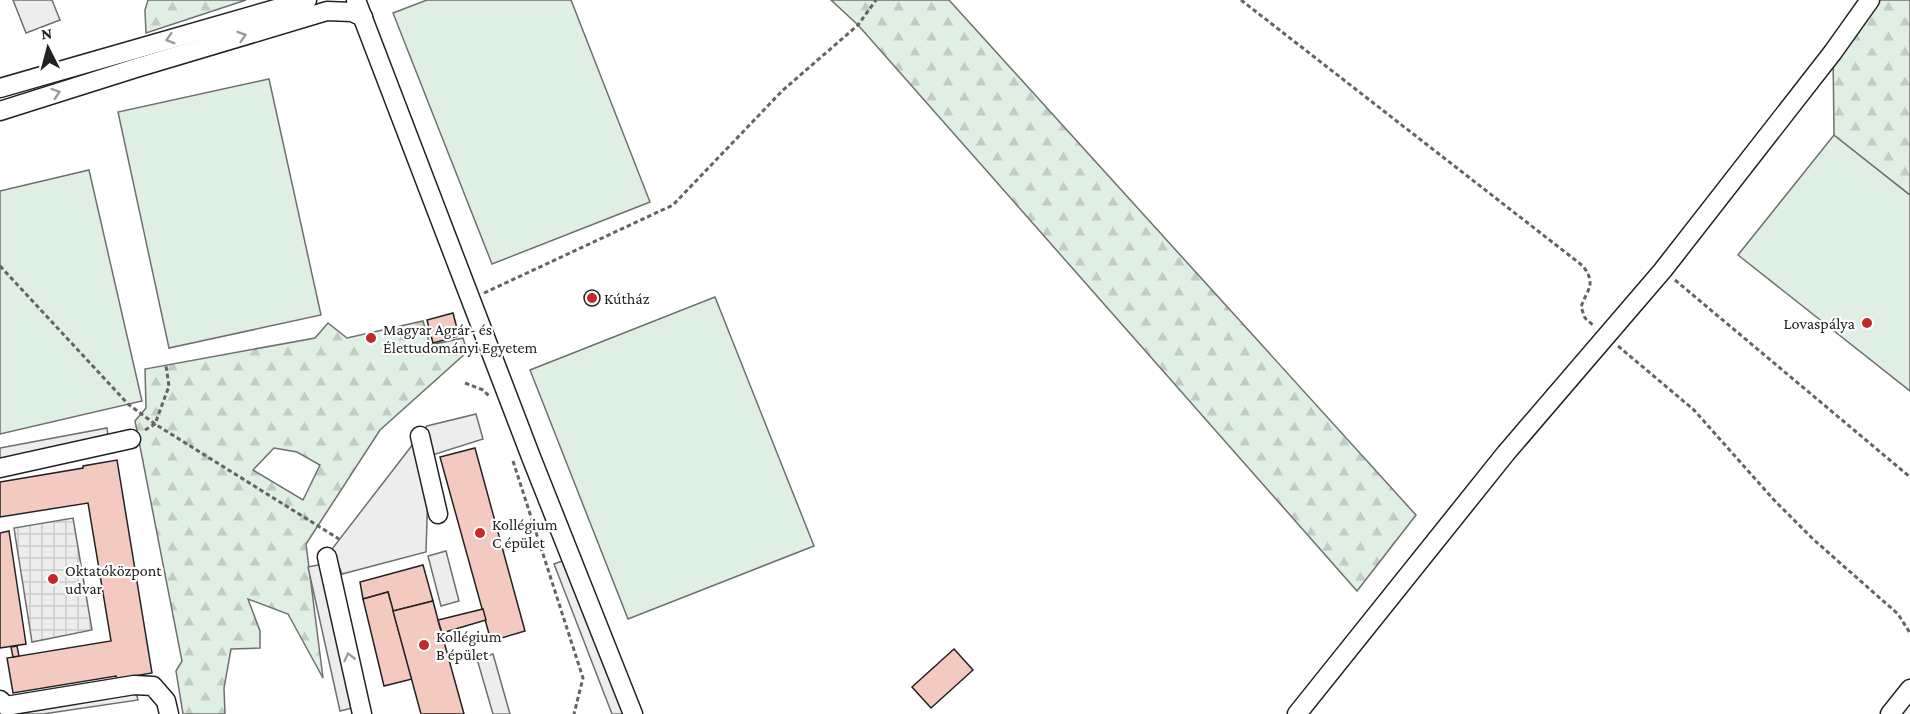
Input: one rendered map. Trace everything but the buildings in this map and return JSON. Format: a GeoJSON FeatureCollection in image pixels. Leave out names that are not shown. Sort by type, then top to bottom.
{"type":"FeatureCollection","features":[{"type":"Feature","properties":{"kind":"street"},"geometry":{"type":"LineString","coordinates":[[0,111],[133,59],[307,0]]}},
{"type":"Feature","properties":{"kind":"street"},"geometry":{"type":"LineString","coordinates":[[356,0],[531,457],[633,714]]}},
{"type":"Feature","properties":{"kind":"street"},"geometry":{"type":"LineString","coordinates":[[1297,714],[1506,453],[1662,270],[1833,52],[1870,0]]}},
{"type":"Feature","properties":{"kind":"street"},"geometry":{"type":"LineString","coordinates":[[0,88],[133,59],[327,11],[352,12],[363,17]]}},
{"type":"Feature","properties":{"kind":"street"},"geometry":{"type":"LineString","coordinates":[[420,436],[438,514]]}},
{"type":"Feature","properties":{"kind":"street"},"geometry":{"type":"LineString","coordinates":[[0,468],[131,439]]}},
{"type":"Feature","properties":{"kind":"street"},"geometry":{"type":"LineString","coordinates":[[327,557],[362,714]]}},
{"type":"Feature","properties":{"kind":"street"},"geometry":{"type":"LineString","coordinates":[[0,700],[6,706],[134,685],[153,686],[166,701],[169,714]]}},
{"type":"Feature","properties":{"kind":"street"},"geometry":{"type":"LineString","coordinates":[[1890,714],[1910,689]]}},
{"type":"Feature","properties":{"kind":"path"},"geometry":{"type":"LineString","coordinates":[[472,299],[673,205],[782,91],[858,24],[876,0]]}},
{"type":"Feature","properties":{"kind":"path"},"geometry":{"type":"LineString","coordinates":[[1241,0],[1583,266],[1587,272],[1590,287],[1581,307],[1582,314],[1694,410],[1774,501],[1814,540],[1898,614],[1910,633]]}},
{"type":"Feature","properties":{"kind":"path"},"geometry":{"type":"LineString","coordinates":[[0,266],[128,404],[339,539]]}},
{"type":"Feature","properties":{"kind":"path"},"geometry":{"type":"LineString","coordinates":[[1662,270],[1910,477]]}},
{"type":"Feature","properties":{"kind":"path"},"geometry":{"type":"LineString","coordinates":[[156,424],[169,386],[166,366]]}},
{"type":"Feature","properties":{"kind":"path"},"geometry":{"type":"LineString","coordinates":[[465,383],[483,390],[492,399]]}},
{"type":"Feature","properties":{"kind":"path"},"geometry":{"type":"LineString","coordinates":[[510,452],[583,678],[574,714]]}},
{"type":"Feature","properties":{"kind":"green space"},"geometry":{"type":"Polygon","coordinates":[[[148,0],[246,0],[146,33],[145,10],[148,0]]]}},
{"type":"Feature","properties":{"kind":"green space"},"geometry":{"type":"Polygon","coordinates":[[[427,0],[571,0],[650,202],[492,264],[393,13],[427,0]]]}},
{"type":"Feature","properties":{"kind":"green space"},"geometry":{"type":"Polygon","coordinates":[[[831,0],[949,0],[1416,515],[1357,591],[858,25],[831,0]]]}},
{"type":"Feature","properties":{"kind":"green space"},"geometry":{"type":"Polygon","coordinates":[[[1870,0],[1910,0],[1910,195],[1834,135],[1833,52],[1870,0]]]}},
{"type":"Feature","properties":{"kind":"green space"},"geometry":{"type":"Polygon","coordinates":[[[269,79],[321,315],[169,348],[118,112],[269,79]]]}},
{"type":"Feature","properties":{"kind":"green space","name":"Lovaspálya"},"geometry":{"type":"Polygon","coordinates":[[[1834,135],[1910,195],[1910,391],[1738,255],[1834,135]]]}},
{"type":"Feature","properties":{"kind":"green space"},"geometry":{"type":"Polygon","coordinates":[[[89,170],[142,401],[0,434],[0,191],[89,170]]]}},
{"type":"Feature","properties":{"kind":"green space"},"geometry":{"type":"Polygon","coordinates":[[[715,297],[814,546],[628,619],[530,370],[715,297]]]}},
{"type":"Feature","properties":{"kind":"green space"},"geometry":{"type":"Polygon","coordinates":[[[423,321],[430,345],[463,338],[467,352],[380,430],[306,544],[323,678],[288,614],[248,599],[260,631],[260,648],[231,649],[224,688],[225,714],[183,714],[176,671],[182,661],[135,421],[146,408],[145,369],[315,338],[328,323],[347,338],[423,321]],[[274,448],[253,470],[303,500],[320,465],[297,452],[274,448]]]}},
{"type":"Feature","properties":{"kind":"shaded area"},"geometry":{"type":"Polygon","coordinates":[[[13,0],[52,0],[60,20],[26,33],[13,0]]]}},
{"type":"Feature","properties":{"kind":"shaded area"},"geometry":{"type":"Polygon","coordinates":[[[476,414],[483,439],[429,456],[426,552],[342,574],[332,549],[427,426],[476,414]]]}},
{"type":"Feature","properties":{"kind":"shaded area"},"geometry":{"type":"Polygon","coordinates":[[[107,428],[109,444],[0,468],[0,448],[107,428]]]}},
{"type":"Feature","properties":{"kind":"shaded area","name":"Oktatóközpont udvar"},"geometry":{"type":"Polygon","coordinates":[[[73,518],[92,630],[32,642],[14,528],[73,518]]]}},
{"type":"Feature","properties":{"kind":"shaded area"},"geometry":{"type":"Polygon","coordinates":[[[446,551],[459,601],[441,606],[428,556],[446,551]]]}},
{"type":"Feature","properties":{"kind":"shaded area"},"geometry":{"type":"Polygon","coordinates":[[[571,558],[633,714],[612,714],[554,564],[571,558]]]}},
{"type":"Feature","properties":{"kind":"shaded area"},"geometry":{"type":"Polygon","coordinates":[[[328,563],[360,706],[340,711],[308,567],[328,563]]]}},
{"type":"Feature","properties":{"kind":"shaded area"},"geometry":{"type":"Polygon","coordinates":[[[493,654],[510,714],[493,714],[477,659],[493,654]]]}},
{"type":"Feature","properties":{"kind":"shaded area"},"geometry":{"type":"Polygon","coordinates":[[[134,685],[138,700],[43,714],[0,714],[0,700],[134,685]]]}},
{"type":"Feature","properties":{"kind":"place","name":"Kútház"},"geometry":{"type":"Point","coordinates":[592,298]}},
{"type":"Feature","properties":{"kind":"place","name":"Lovaspálya"},"geometry":{"type":"Point","coordinates":[1867,323]}},
{"type":"Feature","properties":{"kind":"place","name":"Magyar Agrár- és Élettudományi Egyetem"},"geometry":{"type":"Point","coordinates":[371,338]}},
{"type":"Feature","properties":{"kind":"place","name":"Kollégium C épület"},"geometry":{"type":"Point","coordinates":[480,533]}},
{"type":"Feature","properties":{"kind":"place","name":"Oktatóközpont udvar"},"geometry":{"type":"Point","coordinates":[53,579]}},
{"type":"Feature","properties":{"kind":"place","name":"Kollégium B épület"},"geometry":{"type":"Point","coordinates":[424,645]}}]}
